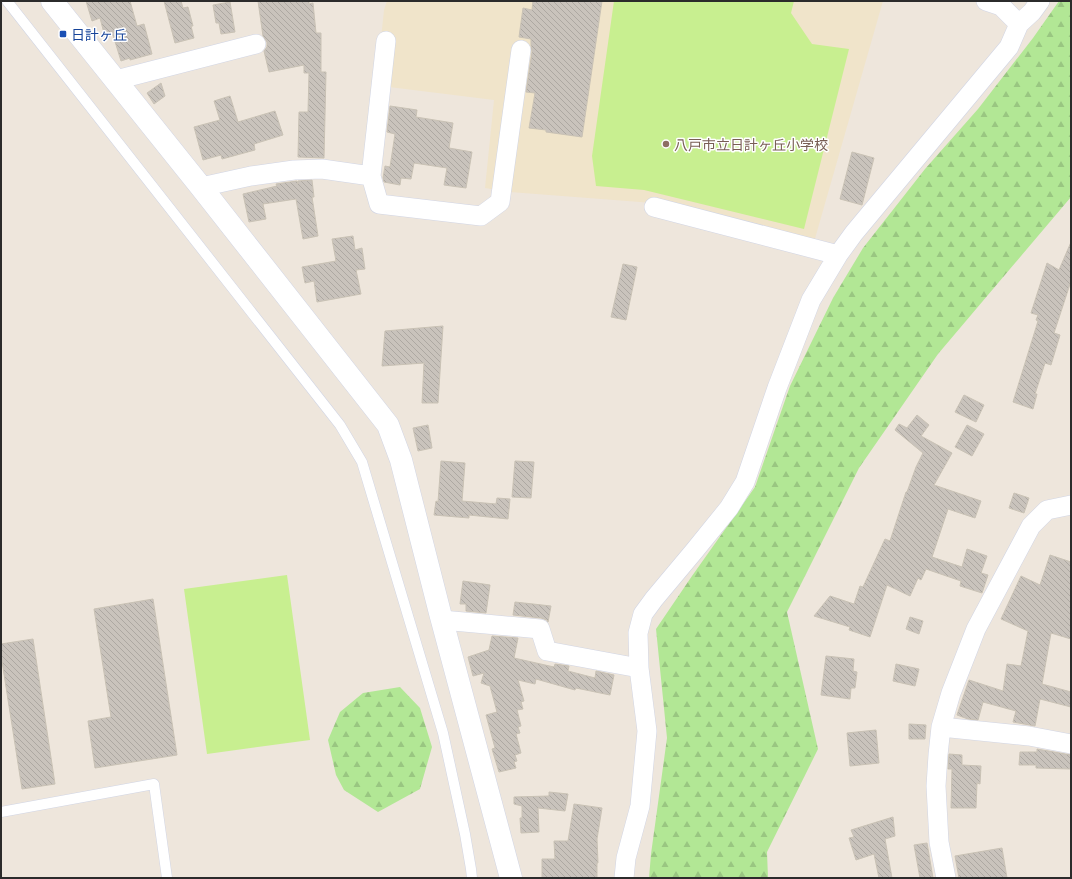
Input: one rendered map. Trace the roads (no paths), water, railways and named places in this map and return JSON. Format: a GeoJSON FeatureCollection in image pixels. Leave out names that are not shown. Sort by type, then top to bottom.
{"type":"FeatureCollection","features":[{"type":"Feature","properties":{"kind":"street"},"geometry":{"type":"LineString","coordinates":[[52,1],[201,187],[388,425],[401,460],[511,878]]}},
{"type":"Feature","properties":{"kind":"street"},"geometry":{"type":"LineString","coordinates":[[986,1],[1001,6],[1019,24]]}},
{"type":"Feature","properties":{"kind":"street"},"geometry":{"type":"LineString","coordinates":[[624,878],[626,858],[640,806],[647,731],[639,668],[638,633],[643,614],[729,508],[745,482],[777,388],[811,300],[838,255],[854,233],[1009,47],[1019,24],[1032,12],[1040,1]]}},
{"type":"Feature","properties":{"kind":"street"},"geometry":{"type":"LineString","coordinates":[[386,41],[371,176],[379,204],[481,216],[500,202],[521,50]]}},
{"type":"Feature","properties":{"kind":"street"},"geometry":{"type":"LineString","coordinates":[[116,80],[256,44]]}},
{"type":"Feature","properties":{"kind":"street"},"geometry":{"type":"LineString","coordinates":[[201,187],[251,176],[294,170],[322,169],[371,176]]}},
{"type":"Feature","properties":{"kind":"street"},"geometry":{"type":"LineString","coordinates":[[654,208],[838,255]]}},
{"type":"Feature","properties":{"kind":"street"},"geometry":{"type":"LineString","coordinates":[[946,878],[939,842],[936,786],[941,727],[951,693],[976,629],[1031,526],[1047,510],[1071,505]]}},
{"type":"Feature","properties":{"kind":"street"},"geometry":{"type":"LineString","coordinates":[[442,620],[540,630],[547,651],[639,668]]}},
{"type":"Feature","properties":{"kind":"street"},"geometry":{"type":"LineString","coordinates":[[941,727],[1029,736],[1071,744]]}},
{"type":"Feature","properties":{"kind":"lane"},"geometry":{"type":"LineString","coordinates":[[7,1],[340,425],[362,462],[443,733],[465,834],[472,878]]}},
{"type":"Feature","properties":{"kind":"lane"},"geometry":{"type":"LineString","coordinates":[[1,812],[154,784],[167,878]]}},
{"type":"Feature","properties":{"kind":"place","name":"日計ヶ丘"},"geometry":{"type":"Point","coordinates":[63,34]}},
{"type":"Feature","properties":{"kind":"place","name":"八戸市立日計ヶ丘小学校"},"geometry":{"type":"Point","coordinates":[666,144]}}]}
